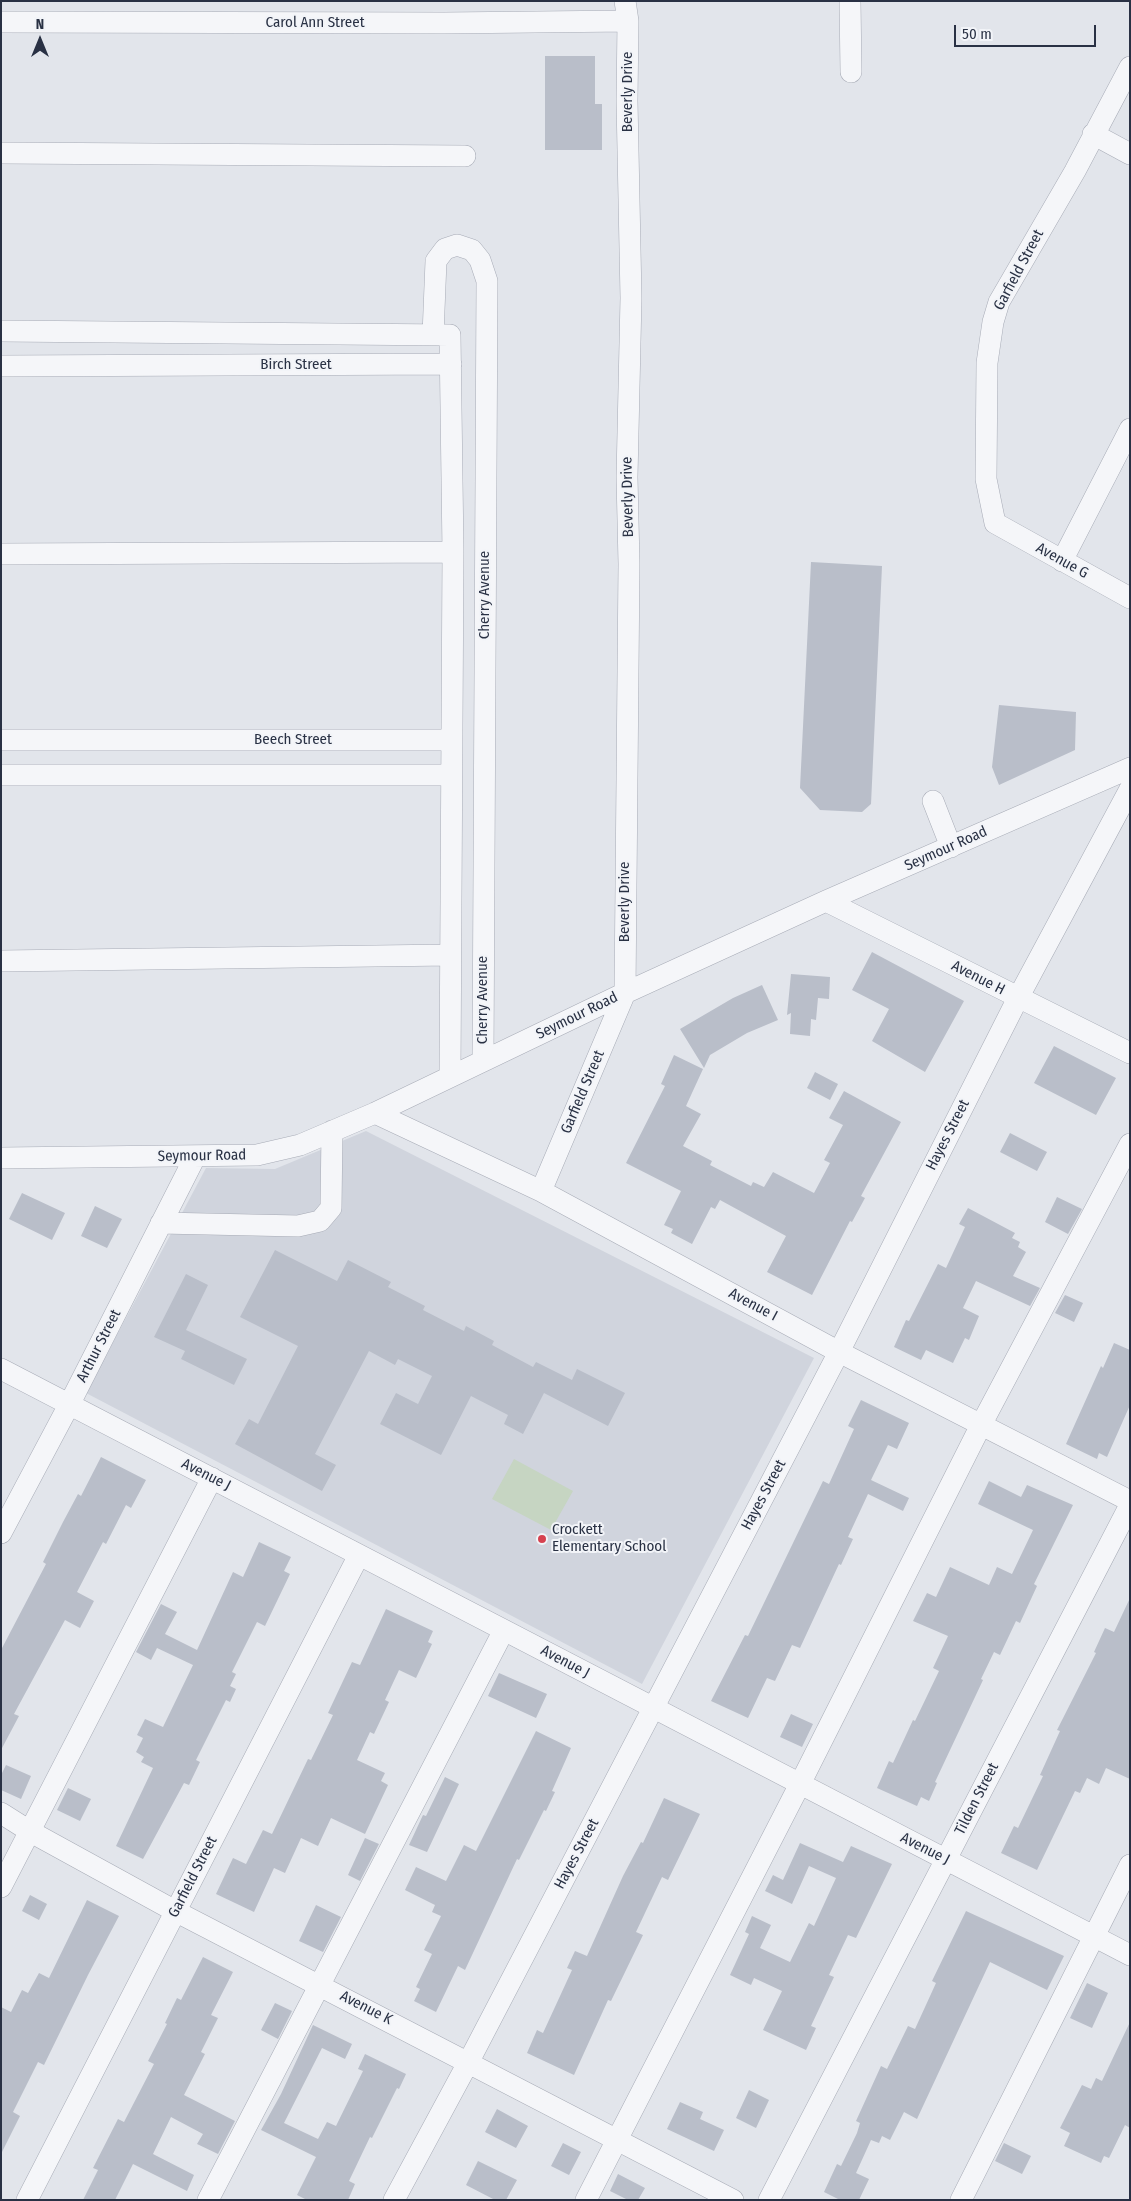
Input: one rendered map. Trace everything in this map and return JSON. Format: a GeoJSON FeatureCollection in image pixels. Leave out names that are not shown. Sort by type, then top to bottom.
{"type":"FeatureCollection","features":[{"type":"Feature","properties":{"kind":"street"},"geometry":{"type":"LineString","coordinates":[[850,1],[850,72]]}},
{"type":"Feature","properties":{"kind":"street","name":"Carol Ann Street"},"geometry":{"type":"LineString","coordinates":[[1,22],[444,23],[626,11]]}},
{"type":"Feature","properties":{"kind":"street","name":"Beverly Drive"},"geometry":{"type":"LineString","coordinates":[[625,993],[629,564],[627,477],[631,298],[626,11]]}},
{"type":"Feature","properties":{"kind":"street","name":"Garfield Street"},"geometry":{"type":"LineString","coordinates":[[995,523],[986,479],[987,363],[993,322],[999,302],[1011,279],[1075,170],[1130,67]]}},
{"type":"Feature","properties":{"kind":"street"},"geometry":{"type":"LineString","coordinates":[[1093,134],[1130,154]]}},
{"type":"Feature","properties":{"kind":"street"},"geometry":{"type":"LineString","coordinates":[[1,153],[465,156]]}},
{"type":"Feature","properties":{"kind":"street","name":"Cherry Avenue"},"geometry":{"type":"LineString","coordinates":[[450,1076],[450,774],[453,552],[451,364],[441,335],[436,261],[444,249],[457,245],[472,250],[480,260],[487,281],[482,1061]]}},
{"type":"Feature","properties":{"kind":"street","name":"Birch Street"},"geometry":{"type":"LineString","coordinates":[[1,331],[441,335]]}},
{"type":"Feature","properties":{"kind":"street"},"geometry":{"type":"LineString","coordinates":[[142,332],[142,365]]}},
{"type":"Feature","properties":{"kind":"street","name":"Birch Street"},"geometry":{"type":"LineString","coordinates":[[1,366],[451,364]]}},
{"type":"Feature","properties":{"kind":"street"},"geometry":{"type":"LineString","coordinates":[[1062,561],[1130,429]]}},
{"type":"Feature","properties":{"kind":"street","name":"Avenue G"},"geometry":{"type":"LineString","coordinates":[[995,523],[1130,598]]}},
{"type":"Feature","properties":{"kind":"street"},"geometry":{"type":"LineString","coordinates":[[1,554],[453,552]]}},
{"type":"Feature","properties":{"kind":"street","name":"Beech Street"},"geometry":{"type":"LineString","coordinates":[[1,740],[451,740]]}},
{"type":"Feature","properties":{"kind":"street"},"geometry":{"type":"LineString","coordinates":[[134,740],[135,774]]}},
{"type":"Feature","properties":{"kind":"street","name":"Seymour Road"},"geometry":{"type":"LineString","coordinates":[[3,1160],[257,1155],[300,1145],[374,1113],[625,993],[1130,768]]}},
{"type":"Feature","properties":{"kind":"street"},"geometry":{"type":"LineString","coordinates":[[1,775],[450,774]]}},
{"type":"Feature","properties":{"kind":"street","name":"Hayes Street"},"geometry":{"type":"LineString","coordinates":[[394,2200],[469,2061],[839,1352],[1018,998],[1130,789]]}},
{"type":"Feature","properties":{"kind":"street"},"geometry":{"type":"LineString","coordinates":[[933,801],[951,847]]}},
{"type":"Feature","properties":{"kind":"street","name":"Avenue H"},"geometry":{"type":"LineString","coordinates":[[826,902],[1130,1053]]}},
{"type":"Feature","properties":{"kind":"street"},"geometry":{"type":"LineString","coordinates":[[1,960],[450,955]]}},
{"type":"Feature","properties":{"kind":"street","name":"Garfield Street"},"geometry":{"type":"LineString","coordinates":[[541,1192],[625,993]]}},
{"type":"Feature","properties":{"kind":"street","name":"Avenue I"},"geometry":{"type":"LineString","coordinates":[[374,1113],[541,1192],[839,1352],[1130,1502]]}},
{"type":"Feature","properties":{"kind":"street"},"geometry":{"type":"LineString","coordinates":[[161,1223],[298,1226],[320,1221],[331,1208],[332,1131]]}},
{"type":"Feature","properties":{"kind":"street"},"geometry":{"type":"LineString","coordinates":[[586,2200],[800,1784],[981,1425],[1130,1144]]}},
{"type":"Feature","properties":{"kind":"street","name":"Arthur Street"},"geometry":{"type":"LineString","coordinates":[[1,1533],[69,1405],[195,1157]]}},
{"type":"Feature","properties":{"kind":"street","name":"Avenue J"},"geometry":{"type":"LineString","coordinates":[[1,1369],[1130,1955]]}},
{"type":"Feature","properties":{"kind":"street"},"geometry":{"type":"LineString","coordinates":[[1,1887],[212,1478]]}},
{"type":"Feature","properties":{"kind":"street","name":"Tilden Street"},"geometry":{"type":"LineString","coordinates":[[769,2200],[1130,1506]]}},
{"type":"Feature","properties":{"kind":"street","name":"Garfield Street"},"geometry":{"type":"LineString","coordinates":[[27,2200],[359,1554]]}},
{"type":"Feature","properties":{"kind":"street"},"geometry":{"type":"LineString","coordinates":[[208,2200],[504,1630]]}},
{"type":"Feature","properties":{"kind":"street","name":"Avenue K"},"geometry":{"type":"LineString","coordinates":[[1,1813],[31,1832],[175,1911],[469,2061],[733,2200]]}},
{"type":"Feature","properties":{"kind":"street"},"geometry":{"type":"LineString","coordinates":[[1,1826],[31,1832]]}},
{"type":"Feature","properties":{"kind":"street"},"geometry":{"type":"LineString","coordinates":[[961,2200],[1130,1865]]}},
{"type":"Feature","properties":{"kind":"shaded area","name":"Crockett Elementary School"},"geometry":{"type":"Polygon","coordinates":[[[366,1131],[814,1358],[642,1684],[86,1393],[206,1168],[275,1169],[366,1131]]]}},
{"type":"Feature","properties":{"kind":"green space"},"geometry":{"type":"Polygon","coordinates":[[[514,1459],[573,1491],[551,1530],[492,1499],[514,1459]]]}},
{"type":"Feature","properties":{"kind":"building"},"geometry":{"type":"Polygon","coordinates":[[[545,56],[595,56],[595,104],[602,104],[602,150],[545,150],[545,56]]]}},
{"type":"Feature","properties":{"kind":"building"},"geometry":{"type":"Polygon","coordinates":[[[811,562],[882,566],[871,804],[862,812],[820,810],[800,788],[811,562]]]}},
{"type":"Feature","properties":{"kind":"building"},"geometry":{"type":"Polygon","coordinates":[[[999,705],[1076,712],[1075,750],[999,785],[992,767],[999,705]]]}},
{"type":"Feature","properties":{"kind":"building"},"geometry":{"type":"Polygon","coordinates":[[[872,952],[964,1001],[925,1072],[872,1041],[889,1009],[852,990],[872,952]]]}},
{"type":"Feature","properties":{"kind":"building"},"geometry":{"type":"Polygon","coordinates":[[[791,974],[830,977],[829,999],[818,998],[816,1020],[811,1019],[810,1036],[790,1034],[791,1013],[787,1015],[791,974]]]}},
{"type":"Feature","properties":{"kind":"building"},"geometry":{"type":"Polygon","coordinates":[[[762,985],[778,1020],[747,1033],[710,1055],[704,1068],[680,1029],[733,998],[762,985]]]}},
{"type":"Feature","properties":{"kind":"building"},"geometry":{"type":"Polygon","coordinates":[[[1054,1046],[1116,1078],[1096,1115],[1034,1083],[1054,1046]]]}},
{"type":"Feature","properties":{"kind":"building"},"geometry":{"type":"Polygon","coordinates":[[[674,1055],[703,1069],[686,1106],[701,1114],[683,1146],[712,1161],[710,1165],[751,1186],[753,1182],[764,1187],[773,1172],[814,1193],[830,1163],[824,1160],[843,1125],[829,1118],[844,1091],[901,1122],[861,1196],[865,1198],[852,1222],[850,1221],[812,1295],[767,1272],[786,1236],[720,1200],[715,1209],[711,1207],[692,1244],[671,1233],[673,1229],[664,1225],[681,1191],[626,1163],[665,1086],[661,1084],[674,1055]]]}},
{"type":"Feature","properties":{"kind":"building"},"geometry":{"type":"Polygon","coordinates":[[[815,1072],[838,1084],[830,1100],[807,1088],[815,1072]]]}},
{"type":"Feature","properties":{"kind":"building"},"geometry":{"type":"Polygon","coordinates":[[[1010,1133],[1047,1152],[1037,1171],[1000,1152],[1010,1133]]]}},
{"type":"Feature","properties":{"kind":"building"},"geometry":{"type":"Polygon","coordinates":[[[22,1193],[65,1213],[52,1240],[9,1219],[22,1193]]]}},
{"type":"Feature","properties":{"kind":"building"},"geometry":{"type":"Polygon","coordinates":[[[1057,1197],[1082,1209],[1068,1234],[1045,1222],[1057,1197]]]}},
{"type":"Feature","properties":{"kind":"building"},"geometry":{"type":"Polygon","coordinates":[[[95,1206],[122,1219],[107,1248],[81,1236],[95,1206]]]}},
{"type":"Feature","properties":{"kind":"building"},"geometry":{"type":"Polygon","coordinates":[[[968,1208],[1015,1233],[1012,1238],[1020,1242],[1018,1247],[1026,1252],[1013,1276],[1040,1288],[1030,1306],[976,1281],[963,1308],[979,1316],[969,1340],[965,1338],[953,1363],[926,1350],[921,1360],[894,1347],[906,1320],[909,1321],[938,1264],[946,1268],[965,1227],[959,1224],[968,1208]]]}},
{"type":"Feature","properties":{"kind":"building"},"geometry":{"type":"Polygon","coordinates":[[[275,1250],[337,1281],[348,1260],[391,1282],[388,1287],[425,1306],[423,1310],[464,1331],[466,1326],[494,1341],[492,1345],[533,1367],[536,1362],[572,1380],[577,1369],[625,1393],[608,1426],[544,1393],[523,1434],[504,1424],[508,1415],[471,1396],[441,1455],[380,1424],[396,1393],[418,1404],[432,1376],[398,1359],[395,1365],[369,1351],[315,1454],[336,1465],[322,1491],[235,1444],[249,1419],[258,1424],[298,1346],[240,1317],[275,1250]]]}},
{"type":"Feature","properties":{"kind":"building"},"geometry":{"type":"Polygon","coordinates":[[[186,1274],[208,1285],[186,1330],[247,1359],[234,1385],[181,1359],[185,1351],[154,1337],[186,1274]]]}},
{"type":"Feature","properties":{"kind":"building"},"geometry":{"type":"Polygon","coordinates":[[[1065,1295],[1083,1303],[1074,1322],[1055,1313],[1065,1295]]]}},
{"type":"Feature","properties":{"kind":"building"},"geometry":{"type":"Polygon","coordinates":[[[1114,1343],[1130,1350],[1130,1405],[1107,1457],[1099,1453],[1097,1459],[1066,1444],[1101,1366],[1103,1368],[1114,1343]]]}},
{"type":"Feature","properties":{"kind":"building"},"geometry":{"type":"Polygon","coordinates":[[[861,1400],[909,1423],[897,1449],[888,1445],[871,1480],[909,1498],[903,1511],[868,1494],[848,1537],[853,1539],[841,1565],[839,1564],[800,1648],[792,1645],[775,1681],[767,1678],[748,1718],[711,1701],[745,1635],[748,1636],[823,1481],[829,1484],[854,1429],[848,1426],[861,1400]]]}},
{"type":"Feature","properties":{"kind":"building"},"geometry":{"type":"Polygon","coordinates":[[[101,1457],[146,1480],[131,1508],[126,1505],[106,1544],[103,1542],[77,1592],[94,1601],[80,1628],[65,1620],[14,1714],[19,1716],[1,1750],[1,1650],[46,1564],[43,1562],[63,1522],[78,1494],[81,1496],[101,1457]]]}},
{"type":"Feature","properties":{"kind":"building"},"geometry":{"type":"Polygon","coordinates":[[[989,1481],[1021,1497],[1027,1485],[1073,1505],[1034,1584],[1037,1586],[1020,1623],[1016,1621],[1000,1655],[994,1652],[981,1679],[983,1680],[935,1782],[937,1783],[929,1801],[921,1797],[917,1806],[877,1788],[889,1761],[893,1763],[939,1671],[933,1668],[948,1636],[913,1621],[927,1593],[936,1597],[950,1567],[989,1585],[997,1567],[1012,1574],[1033,1530],[978,1504],[989,1481]]]}},
{"type":"Feature","properties":{"kind":"building"},"geometry":{"type":"Polygon","coordinates":[[[259,1542],[291,1557],[284,1571],[290,1574],[265,1626],[257,1622],[232,1672],[236,1674],[230,1686],[236,1689],[230,1702],[226,1700],[196,1760],[200,1762],[189,1785],[184,1783],[143,1859],[116,1846],[153,1768],[141,1762],[144,1757],[136,1752],[143,1738],[137,1735],[145,1719],[163,1727],[193,1665],[157,1648],[151,1660],[136,1652],[161,1604],[177,1612],[165,1634],[197,1650],[233,1572],[243,1577],[259,1542]]]}},
{"type":"Feature","properties":{"kind":"building"},"geometry":{"type":"Polygon","coordinates":[[[1130,1598],[1130,1779],[1106,1768],[1099,1784],[1087,1778],[1080,1793],[1075,1791],[1037,1870],[1001,1853],[1014,1826],[1018,1828],[1043,1776],[1040,1775],[1060,1731],[1057,1730],[1096,1653],[1094,1652],[1105,1628],[1114,1632],[1130,1598]]]}},
{"type":"Feature","properties":{"kind":"building"},"geometry":{"type":"Polygon","coordinates":[[[386,1609],[433,1631],[428,1642],[432,1644],[416,1678],[399,1670],[385,1700],[389,1702],[374,1734],[370,1732],[357,1760],[385,1773],[381,1781],[388,1785],[365,1834],[331,1818],[318,1846],[301,1838],[285,1873],[274,1868],[254,1912],[216,1894],[233,1858],[246,1864],[263,1830],[272,1834],[308,1759],[311,1760],[333,1715],[328,1713],[352,1662],[360,1665],[386,1609]]]}},
{"type":"Feature","properties":{"kind":"building"},"geometry":{"type":"Polygon","coordinates":[[[499,1673],[547,1694],[536,1718],[488,1696],[499,1673]]]}},
{"type":"Feature","properties":{"kind":"building"},"geometry":{"type":"Polygon","coordinates":[[[791,1714],[813,1724],[802,1747],[780,1737],[791,1714]]]}},
{"type":"Feature","properties":{"kind":"building"},"geometry":{"type":"Polygon","coordinates":[[[536,1731],[571,1748],[552,1791],[555,1792],[546,1811],[544,1810],[519,1860],[517,1859],[465,1970],[458,1966],[436,2012],[414,2001],[420,1989],[416,1987],[432,1954],[424,1950],[441,1916],[432,1912],[435,1905],[405,1890],[416,1867],[446,1881],[464,1845],[476,1851],[536,1731]]]}},
{"type":"Feature","properties":{"kind":"building"},"geometry":{"type":"Polygon","coordinates":[[[6,1765],[31,1776],[21,1799],[1,1790],[1,1775],[6,1765]]]}},
{"type":"Feature","properties":{"kind":"building"},"geometry":{"type":"Polygon","coordinates":[[[445,1777],[459,1784],[427,1852],[409,1845],[423,1815],[426,1816],[445,1777]]]}},
{"type":"Feature","properties":{"kind":"building"},"geometry":{"type":"Polygon","coordinates":[[[68,1788],[91,1799],[80,1821],[57,1810],[68,1788]]]}},
{"type":"Feature","properties":{"kind":"building"},"geometry":{"type":"Polygon","coordinates":[[[664,1798],[700,1814],[668,1880],[662,1877],[636,1932],[643,1935],[611,2001],[608,2000],[574,2075],[527,2053],[537,2030],[543,2033],[572,1970],[567,1968],[575,1951],[587,1956],[623,1876],[641,1842],[643,1843],[664,1798]]]}},
{"type":"Feature","properties":{"kind":"building"},"geometry":{"type":"Polygon","coordinates":[[[365,1838],[379,1844],[360,1881],[348,1875],[365,1838]]]}},
{"type":"Feature","properties":{"kind":"building"},"geometry":{"type":"Polygon","coordinates":[[[800,1843],[843,1862],[851,1846],[892,1864],[856,1938],[848,1935],[829,1975],[834,1977],[811,2026],[816,2028],[806,2050],[763,2030],[782,1991],[754,1978],[751,1985],[730,1975],[749,1934],[745,1932],[752,1916],[771,1925],[760,1948],[790,1962],[809,1923],[814,1926],[836,1878],[809,1866],[792,1904],[765,1891],[773,1875],[783,1880],[800,1843]]]}},
{"type":"Feature","properties":{"kind":"building"},"geometry":{"type":"Polygon","coordinates":[[[30,1895],[47,1904],[39,1920],[22,1911],[30,1895]]]}},
{"type":"Feature","properties":{"kind":"building"},"geometry":{"type":"Polygon","coordinates":[[[87,1900],[119,1916],[44,2065],[38,2062],[13,2112],[20,2116],[1,2154],[1,2007],[11,2012],[22,1990],[28,1993],[39,1973],[49,1978],[87,1900]]]}},
{"type":"Feature","properties":{"kind":"building"},"geometry":{"type":"Polygon","coordinates":[[[316,1905],[341,1917],[323,1952],[299,1941],[316,1905]]]}},
{"type":"Feature","properties":{"kind":"building"},"geometry":{"type":"Polygon","coordinates":[[[966,1911],[1064,1956],[1047,1990],[990,1962],[917,2119],[904,2112],[890,2140],[882,2136],[879,2143],[871,2140],[856,2173],[869,2179],[859,2200],[840,2200],[824,2192],[837,2164],[841,2166],[857,2133],[860,2123],[856,2121],[881,2066],[887,2069],[908,2026],[915,2029],[936,1983],[932,1981],[966,1911]]]}},
{"type":"Feature","properties":{"kind":"building"},"geometry":{"type":"Polygon","coordinates":[[[203,1957],[233,1972],[211,2015],[218,2018],[201,2052],[205,2054],[184,2095],[235,2121],[218,2154],[197,2144],[203,2134],[171,2117],[153,2154],[194,2175],[187,2191],[133,2164],[115,2200],[83,2200],[98,2170],[93,2168],[118,2119],[124,2122],[154,2064],[148,2061],[167,2024],[165,2023],[177,1998],[181,2000],[203,1957]]]}},
{"type":"Feature","properties":{"kind":"building"},"geometry":{"type":"Polygon","coordinates":[[[1087,1983],[1108,1993],[1092,2028],[1070,2018],[1087,1983]]]}},
{"type":"Feature","properties":{"kind":"building"},"geometry":{"type":"Polygon","coordinates":[[[275,2003],[292,2011],[278,2039],[261,2030],[275,2003]]]}},
{"type":"Feature","properties":{"kind":"building"},"geometry":{"type":"Polygon","coordinates":[[[1130,2022],[1130,2128],[1125,2125],[1109,2158],[1104,2156],[1101,2163],[1064,2146],[1070,2133],[1060,2128],[1082,2085],[1091,2089],[1096,2078],[1102,2081],[1130,2022]]]}},
{"type":"Feature","properties":{"kind":"building"},"geometry":{"type":"Polygon","coordinates":[[[313,2025],[352,2044],[345,2059],[322,2048],[284,2123],[318,2139],[327,2122],[336,2126],[363,2071],[358,2069],[365,2054],[406,2074],[372,2138],[370,2137],[349,2181],[355,2184],[348,2200],[307,2200],[297,2195],[316,2157],[261,2130],[281,2094],[313,2025]]]}},
{"type":"Feature","properties":{"kind":"building"},"geometry":{"type":"Polygon","coordinates":[[[749,2090],[769,2100],[756,2128],[736,2118],[749,2090]]]}},
{"type":"Feature","properties":{"kind":"building"},"geometry":{"type":"Polygon","coordinates":[[[680,2102],[703,2112],[700,2119],[724,2130],[714,2151],[667,2129],[680,2102]]]}},
{"type":"Feature","properties":{"kind":"building"},"geometry":{"type":"Polygon","coordinates":[[[497,2109],[528,2126],[516,2148],[485,2132],[497,2109]]]}},
{"type":"Feature","properties":{"kind":"building"},"geometry":{"type":"Polygon","coordinates":[[[563,2143],[581,2152],[569,2175],[551,2166],[563,2143]]]}},
{"type":"Feature","properties":{"kind":"building"},"geometry":{"type":"Polygon","coordinates":[[[1004,2143],[1031,2156],[1022,2174],[995,2161],[1004,2143]]]}},
{"type":"Feature","properties":{"kind":"building"},"geometry":{"type":"Polygon","coordinates":[[[478,2161],[517,2180],[506,2200],[495,2200],[466,2185],[478,2161]]]}},
{"type":"Feature","properties":{"kind":"building"},"geometry":{"type":"Polygon","coordinates":[[[618,2174],[645,2188],[638,2200],[628,2200],[610,2191],[618,2174]]]}},
{"type":"Feature","properties":{"kind":"place","name":"Crockett Elementary School"},"geometry":{"type":"Point","coordinates":[542,1539]}}]}
